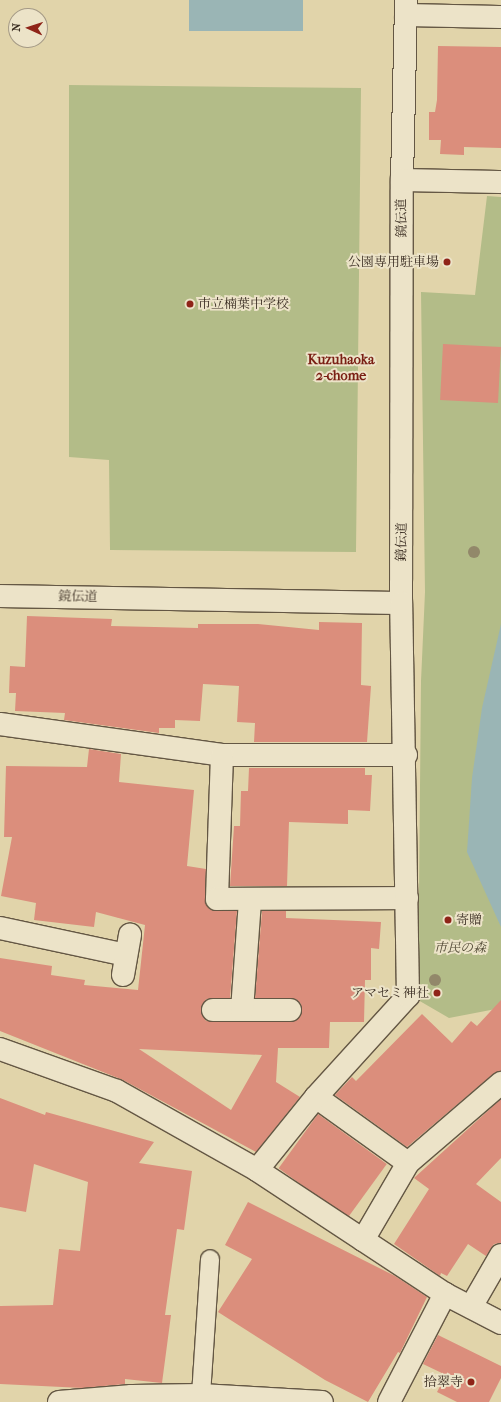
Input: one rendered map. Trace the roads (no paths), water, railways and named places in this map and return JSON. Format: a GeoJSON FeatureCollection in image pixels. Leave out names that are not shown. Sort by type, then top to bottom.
{"type":"FeatureCollection","features":[{"type":"Feature","properties":{"kind":"street"},"geometry":{"type":"LineString","coordinates":[[402,180],[406,8],[501,17]]}},
{"type":"Feature","properties":{"kind":"street","name":"鏡伝道"},"geometry":{"type":"LineString","coordinates":[[0,596],[401,603],[402,180],[501,182]]}},
{"type":"Feature","properties":{"kind":"street"},"geometry":{"type":"LineString","coordinates":[[257,1170],[316,1097],[408,996],[413,977],[407,898],[406,755],[401,603]]}},
{"type":"Feature","properties":{"kind":"street"},"geometry":{"type":"LineString","coordinates":[[0,724],[222,755],[406,755]]}},
{"type":"Feature","properties":{"kind":"street"},"geometry":{"type":"LineString","coordinates":[[222,755],[217,899],[407,898]]}},
{"type":"Feature","properties":{"kind":"street"},"geometry":{"type":"LineString","coordinates":[[242,1010],[250,900]]}},
{"type":"Feature","properties":{"kind":"street"},"geometry":{"type":"LineString","coordinates":[[0,928],[126,955]]}},
{"type":"Feature","properties":{"kind":"street"},"geometry":{"type":"LineString","coordinates":[[213,1010],[290,1010]]}},
{"type":"Feature","properties":{"kind":"street"},"geometry":{"type":"LineString","coordinates":[[0,1049],[117,1092],[257,1170],[446,1294],[501,1323]]}},
{"type":"Feature","properties":{"kind":"street"},"geometry":{"type":"LineString","coordinates":[[362,1240],[408,1163],[501,1083]]}},
{"type":"Feature","properties":{"kind":"street"},"geometry":{"type":"LineString","coordinates":[[316,1097],[408,1163]]}},
{"type":"Feature","properties":{"kind":"street"},"geometry":{"type":"LineString","coordinates":[[471,1307],[501,1255]]}},
{"type":"Feature","properties":{"kind":"street"},"geometry":{"type":"LineString","coordinates":[[389,1402],[446,1294]]}},
{"type":"Feature","properties":{"kind":"street"},"geometry":{"type":"LineString","coordinates":[[59,1402],[201,1395],[322,1402]]}},
{"type":"Feature","properties":{"kind":"lane"},"geometry":{"type":"LineString","coordinates":[[201,1395],[210,1259]]}},
{"type":"Feature","properties":{"kind":"water"},"geometry":{"type":"Polygon","coordinates":[[[189,0],[303,0],[303,31],[189,31],[189,0]]]}},
{"type":"Feature","properties":{"kind":"water"},"geometry":{"type":"Polygon","coordinates":[[[501,624],[501,927],[467,852],[472,778],[482,708],[501,624]]]}},
{"type":"Feature","properties":{"kind":"place","name":"公園専用駐車場"},"geometry":{"type":"Point","coordinates":[447,262]}},
{"type":"Feature","properties":{"kind":"place","name":"市立楠葉中学校"},"geometry":{"type":"Point","coordinates":[190,304]}},
{"type":"Feature","properties":{"kind":"place","name":"寄贈"},"geometry":{"type":"Point","coordinates":[448,920]}},
{"type":"Feature","properties":{"kind":"place","name":"アマセミ神社"},"geometry":{"type":"Point","coordinates":[437,993]}},
{"type":"Feature","properties":{"kind":"place","name":"拾翠寺"},"geometry":{"type":"Point","coordinates":[471,1382]}},
{"type":"Feature","properties":{"kind":"district","name":"Kuzuhaoka 2-chome"},"geometry":{"type":"Point","coordinates":[341,368]}},
{"type":"Feature","properties":{"kind":"park label","name":"市民の森"},"geometry":{"type":"Point","coordinates":[460,948]}}]}
